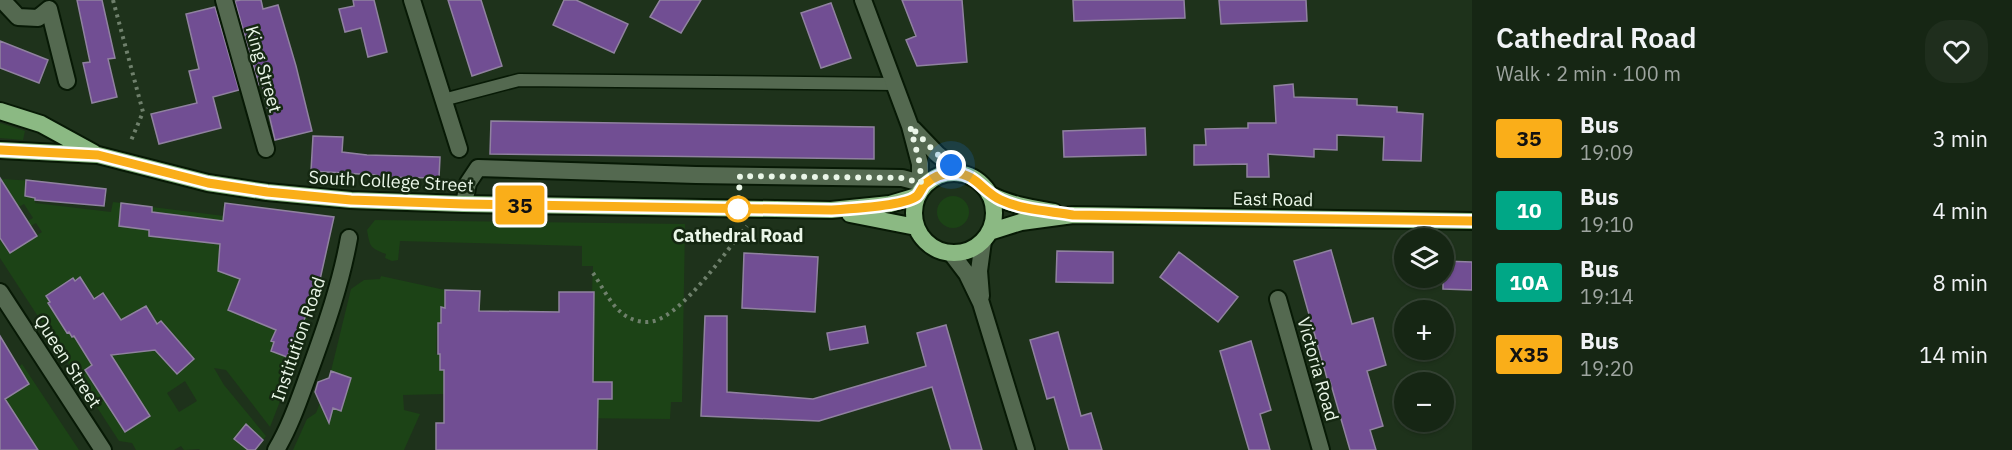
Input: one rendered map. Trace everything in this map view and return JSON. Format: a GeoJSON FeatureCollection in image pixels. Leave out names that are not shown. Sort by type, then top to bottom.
{"type":"FeatureCollection","features":[{"type":"Feature","properties":{"kind":"highway","name":"South College Street"},"geometry":{"type":"LineString","coordinates":[[0,111],[41,124],[98,155]]}},
{"type":"Feature","properties":{"kind":"highway","name":"South College Street"},"geometry":{"type":"LineString","coordinates":[[0,150],[98,155],[208,183],[267,192],[351,200],[831,210]]}},
{"type":"Feature","properties":{"kind":"highway"},"geometry":{"type":"LineString","coordinates":[[831,210],[890,204],[919,190],[934,178],[952,173],[962,174],[978,181],[989,194],[993,206],[993,220],[986,237]]}},
{"type":"Feature","properties":{"kind":"highway"},"geometry":{"type":"LineString","coordinates":[[919,190],[914,217],[916,228],[930,245],[940,251],[951,253],[965,252],[986,237],[1021,222],[1073,215]]}},
{"type":"Feature","properties":{"kind":"highway"},"geometry":{"type":"LineString","coordinates":[[989,194],[1022,207],[1073,215]]}},
{"type":"Feature","properties":{"kind":"highway"},"geometry":{"type":"LineString","coordinates":[[831,210],[916,228]]}},
{"type":"Feature","properties":{"kind":"highway","name":"East Road"},"geometry":{"type":"LineString","coordinates":[[1073,215],[1472,221]]}},
{"type":"Feature","properties":{"kind":"street"},"geometry":{"type":"LineString","coordinates":[[2,0],[18,17],[38,18],[48,4]]}},
{"type":"Feature","properties":{"kind":"street","name":"King Street"},"geometry":{"type":"LineString","coordinates":[[224,0],[266,149]]}},
{"type":"Feature","properties":{"kind":"street"},"geometry":{"type":"LineString","coordinates":[[412,0],[459,149]]}},
{"type":"Feature","properties":{"kind":"street"},"geometry":{"type":"LineString","coordinates":[[863,0],[910,126],[920,164],[919,190]]}},
{"type":"Feature","properties":{"kind":"street"},"geometry":{"type":"LineString","coordinates":[[48,4],[67,81]]}},
{"type":"Feature","properties":{"kind":"street"},"geometry":{"type":"LineString","coordinates":[[910,126],[937,154],[962,174]]}},
{"type":"Feature","properties":{"kind":"street"},"geometry":{"type":"LineString","coordinates":[[464,204],[468,183],[478,168],[696,175],[902,178],[919,190]]}},
{"type":"Feature","properties":{"kind":"street"},"geometry":{"type":"LineString","coordinates":[[981,303],[979,271],[986,237]]}},
{"type":"Feature","properties":{"kind":"street","name":"Institution Road"},"geometry":{"type":"LineString","coordinates":[[276,450],[300,397],[323,333],[344,264],[349,238]]}},
{"type":"Feature","properties":{"kind":"street"},"geometry":{"type":"LineString","coordinates":[[951,253],[967,274],[981,303],[1026,450]]}},
{"type":"Feature","properties":{"kind":"street","name":"Queen Street"},"geometry":{"type":"LineString","coordinates":[[0,292],[103,450]]}},
{"type":"Feature","properties":{"kind":"street","name":"Victoria Road"},"geometry":{"type":"LineString","coordinates":[[1278,299],[1321,450]]}},
{"type":"Feature","properties":{"kind":"lane"},"geometry":{"type":"LineString","coordinates":[[443,100],[519,80],[894,84]]}},
{"type":"Feature","properties":{"kind":"path"},"geometry":{"type":"LineString","coordinates":[[113,0],[142,112],[130,143]]}},
{"type":"Feature","properties":{"kind":"path"},"geometry":{"type":"LineString","coordinates":[[593,273],[616,307],[624,314],[636,321],[652,322],[683,303],[748,225]]}},
{"type":"Feature","properties":{"kind":"green space"},"geometry":{"type":"Polygon","coordinates":[[[0,123],[25,131],[23,140],[0,138],[0,123]]]}},
{"type":"Feature","properties":{"kind":"green space"},"geometry":{"type":"Polygon","coordinates":[[[0,179],[37,181],[35,203],[111,212],[113,202],[121,203],[119,226],[149,230],[149,236],[220,244],[219,258],[317,293],[296,350],[296,360],[270,427],[226,370],[214,368],[224,385],[266,436],[263,440],[246,424],[235,439],[248,450],[184,450],[181,446],[174,450],[136,450],[132,443],[119,441],[0,258],[0,238],[10,253],[42,232],[36,223],[29,227],[26,222],[33,218],[24,204],[17,208],[12,200],[0,208],[0,203],[11,196],[4,184],[0,186],[0,179]],[[237,286],[228,310],[248,318],[251,310],[271,318],[268,325],[276,328],[271,351],[287,357],[291,348],[293,349],[307,313],[237,286]],[[146,306],[115,324],[121,335],[152,317],[146,306]],[[185,381],[167,393],[179,412],[197,401],[185,381]]]}},
{"type":"Feature","properties":{"kind":"green space"},"geometry":{"type":"Polygon","coordinates":[[[953,196],[965,200],[969,212],[965,224],[953,228],[941,224],[937,212],[941,200],[953,196]]]}},
{"type":"Feature","properties":{"kind":"green space"},"geometry":{"type":"Polygon","coordinates":[[[152,207],[224,216],[223,221],[152,212],[152,207]]]}},
{"type":"Feature","properties":{"kind":"green space"},"geometry":{"type":"Polygon","coordinates":[[[375,220],[685,224],[682,402],[671,402],[670,419],[569,418],[593,395],[593,266],[582,266],[582,246],[400,241],[398,260],[392,261],[385,258],[386,254],[374,248],[370,243],[367,230],[375,220]]]}},
{"type":"Feature","properties":{"kind":"green space"},"geometry":{"type":"Polygon","coordinates":[[[381,276],[445,290],[445,308],[441,308],[441,323],[437,324],[436,354],[440,354],[440,369],[444,370],[444,394],[403,395],[404,410],[420,414],[404,450],[293,450],[307,419],[316,413],[320,403],[341,410],[351,378],[331,371],[351,289],[364,280],[380,279],[381,276]]]}},
{"type":"Feature","properties":{"kind":"green space"},"geometry":{"type":"Polygon","coordinates":[[[22,364],[79,450],[34,450],[37,448],[16,415],[0,426],[0,402],[29,384],[19,367],[22,364]]]}},
{"type":"Feature","properties":{"kind":"building"},"geometry":{"type":"Polygon","coordinates":[[[77,0],[102,0],[115,58],[108,59],[117,97],[92,103],[83,63],[90,62],[77,0]]]}},
{"type":"Feature","properties":{"kind":"building"},"geometry":{"type":"Polygon","coordinates":[[[261,0],[263,9],[278,5],[312,131],[275,140],[262,85],[259,85],[235,1],[261,0]]]}},
{"type":"Feature","properties":{"kind":"building"},"geometry":{"type":"Polygon","coordinates":[[[353,0],[374,0],[387,52],[368,57],[361,28],[345,32],[339,9],[354,6],[353,0]]]}},
{"type":"Feature","properties":{"kind":"building"},"geometry":{"type":"Polygon","coordinates":[[[448,0],[481,0],[502,66],[472,76],[448,0]]]}},
{"type":"Feature","properties":{"kind":"building"},"geometry":{"type":"Polygon","coordinates":[[[564,0],[576,0],[628,24],[614,53],[553,25],[564,0]]]}},
{"type":"Feature","properties":{"kind":"building"},"geometry":{"type":"Polygon","coordinates":[[[660,0],[701,0],[681,33],[650,17],[660,0]]]}},
{"type":"Feature","properties":{"kind":"building"},"geometry":{"type":"Polygon","coordinates":[[[902,0],[962,0],[967,62],[917,66],[906,40],[916,36],[902,0]]]}},
{"type":"Feature","properties":{"kind":"building"},"geometry":{"type":"Polygon","coordinates":[[[1073,0],[1184,0],[1185,18],[1074,21],[1073,0]]]}},
{"type":"Feature","properties":{"kind":"building"},"geometry":{"type":"Polygon","coordinates":[[[1219,0],[1306,0],[1307,21],[1221,24],[1219,0]]]}},
{"type":"Feature","properties":{"kind":"building"},"geometry":{"type":"Polygon","coordinates":[[[831,3],[851,58],[821,68],[801,13],[831,3]]]}},
{"type":"Feature","properties":{"kind":"building"},"geometry":{"type":"Polygon","coordinates":[[[215,7],[239,90],[213,97],[221,128],[159,144],[151,114],[197,103],[189,71],[199,69],[186,14],[215,7]]]}},
{"type":"Feature","properties":{"kind":"building"},"geometry":{"type":"Polygon","coordinates":[[[0,41],[48,60],[39,83],[0,68],[0,41]]]}},
{"type":"Feature","properties":{"kind":"building"},"geometry":{"type":"Polygon","coordinates":[[[1293,84],[1294,97],[1357,99],[1357,105],[1397,107],[1397,112],[1423,114],[1421,161],[1383,160],[1384,137],[1337,135],[1337,150],[1314,149],[1314,157],[1268,154],[1269,177],[1247,177],[1247,164],[1194,165],[1194,145],[1206,145],[1205,129],[1248,128],[1248,123],[1276,123],[1274,86],[1293,84]]]}},
{"type":"Feature","properties":{"kind":"building"},"geometry":{"type":"Polygon","coordinates":[[[491,121],[874,127],[874,159],[490,154],[491,121]]]}},
{"type":"Feature","properties":{"kind":"building"},"geometry":{"type":"Polygon","coordinates":[[[1145,128],[1146,155],[1064,157],[1063,131],[1145,128]]]}},
{"type":"Feature","properties":{"kind":"building"},"geometry":{"type":"Polygon","coordinates":[[[313,136],[343,137],[342,152],[440,157],[439,178],[376,177],[376,175],[311,171],[313,136]]]}},
{"type":"Feature","properties":{"kind":"building"},"geometry":{"type":"Polygon","coordinates":[[[0,178],[37,236],[10,253],[0,238],[0,178]]]}},
{"type":"Feature","properties":{"kind":"building"},"geometry":{"type":"Polygon","coordinates":[[[26,180],[106,189],[104,206],[35,200],[35,198],[25,196],[26,180]]]}},
{"type":"Feature","properties":{"kind":"building"},"geometry":{"type":"Polygon","coordinates":[[[121,203],[152,207],[152,212],[223,221],[225,203],[334,217],[314,303],[311,302],[293,349],[291,348],[287,357],[271,351],[274,342],[271,341],[276,330],[228,310],[240,279],[218,271],[220,244],[149,236],[149,230],[119,226],[121,203]]]}},
{"type":"Feature","properties":{"kind":"building"},"geometry":{"type":"Polygon","coordinates":[[[1331,250],[1352,324],[1373,318],[1386,365],[1367,371],[1383,426],[1370,430],[1376,450],[1350,450],[1294,261],[1331,250]]]}},
{"type":"Feature","properties":{"kind":"building"},"geometry":{"type":"Polygon","coordinates":[[[1057,251],[1113,252],[1113,283],[1056,282],[1057,251]]]}},
{"type":"Feature","properties":{"kind":"building"},"geometry":{"type":"Polygon","coordinates":[[[1179,252],[1238,297],[1218,322],[1160,277],[1179,252]]]}},
{"type":"Feature","properties":{"kind":"building"},"geometry":{"type":"Polygon","coordinates":[[[744,253],[818,257],[815,312],[742,308],[744,253]]]}},
{"type":"Feature","properties":{"kind":"building"},"geometry":{"type":"Polygon","coordinates":[[[1454,261],[1472,262],[1472,290],[1443,289],[1454,288],[1454,261]]]}},
{"type":"Feature","properties":{"kind":"building"},"geometry":{"type":"Polygon","coordinates":[[[80,277],[94,299],[103,293],[121,320],[146,306],[157,324],[161,321],[194,359],[177,374],[155,350],[111,355],[150,416],[125,432],[85,370],[92,365],[74,336],[67,333],[48,303],[50,302],[46,296],[73,278],[75,281],[80,277]]]}},
{"type":"Feature","properties":{"kind":"building"},"geometry":{"type":"Polygon","coordinates":[[[445,290],[480,291],[479,311],[559,312],[559,292],[594,292],[593,382],[612,382],[612,399],[598,399],[597,450],[436,450],[436,423],[444,423],[444,370],[440,370],[438,323],[441,323],[441,307],[445,308],[445,290]]]}},
{"type":"Feature","properties":{"kind":"building"},"geometry":{"type":"Polygon","coordinates":[[[705,316],[727,316],[727,392],[813,399],[926,366],[917,333],[946,325],[982,450],[951,450],[932,387],[819,421],[701,416],[705,316]]]}},
{"type":"Feature","properties":{"kind":"building"},"geometry":{"type":"Polygon","coordinates":[[[865,326],[868,343],[830,350],[827,333],[865,326]]]}},
{"type":"Feature","properties":{"kind":"building"},"geometry":{"type":"Polygon","coordinates":[[[1058,332],[1081,416],[1091,413],[1102,450],[1069,450],[1054,397],[1047,399],[1030,340],[1058,332]]]}},
{"type":"Feature","properties":{"kind":"building"},"geometry":{"type":"Polygon","coordinates":[[[0,336],[29,384],[5,399],[38,450],[0,450],[0,336]]]}},
{"type":"Feature","properties":{"kind":"building"},"geometry":{"type":"Polygon","coordinates":[[[1251,341],[1271,410],[1260,414],[1270,450],[1249,450],[1220,351],[1251,341]]]}},
{"type":"Feature","properties":{"kind":"building"},"geometry":{"type":"Polygon","coordinates":[[[331,371],[351,378],[341,411],[333,408],[329,423],[315,392],[318,382],[329,378],[331,371]]]}},
{"type":"Feature","properties":{"kind":"building"},"geometry":{"type":"Polygon","coordinates":[[[246,424],[263,440],[255,450],[248,450],[234,439],[246,424]]]}},
{"type":"Feature","properties":{"kind":"bus line","name":"35"},"geometry":{"type":"LineString","coordinates":[[0,150],[98,155],[208,183],[267,192],[351,200],[831,210],[874,207],[904,200],[917,196],[926,183],[934,178],[952,173],[970,176],[978,181],[989,194],[1003,201],[1022,207],[1073,215],[1472,221]]}},
{"type":"Feature","properties":{"kind":"place","name":"Cathedral Road"},"geometry":{"type":"Point","coordinates":[738,209]}},
{"type":"Feature","properties":{"kind":"route"},"geometry":{"type":"LineString","coordinates":[[738,209],[740,176],[902,178],[921,183],[920,164],[910,126],[951,165]]}}]}
